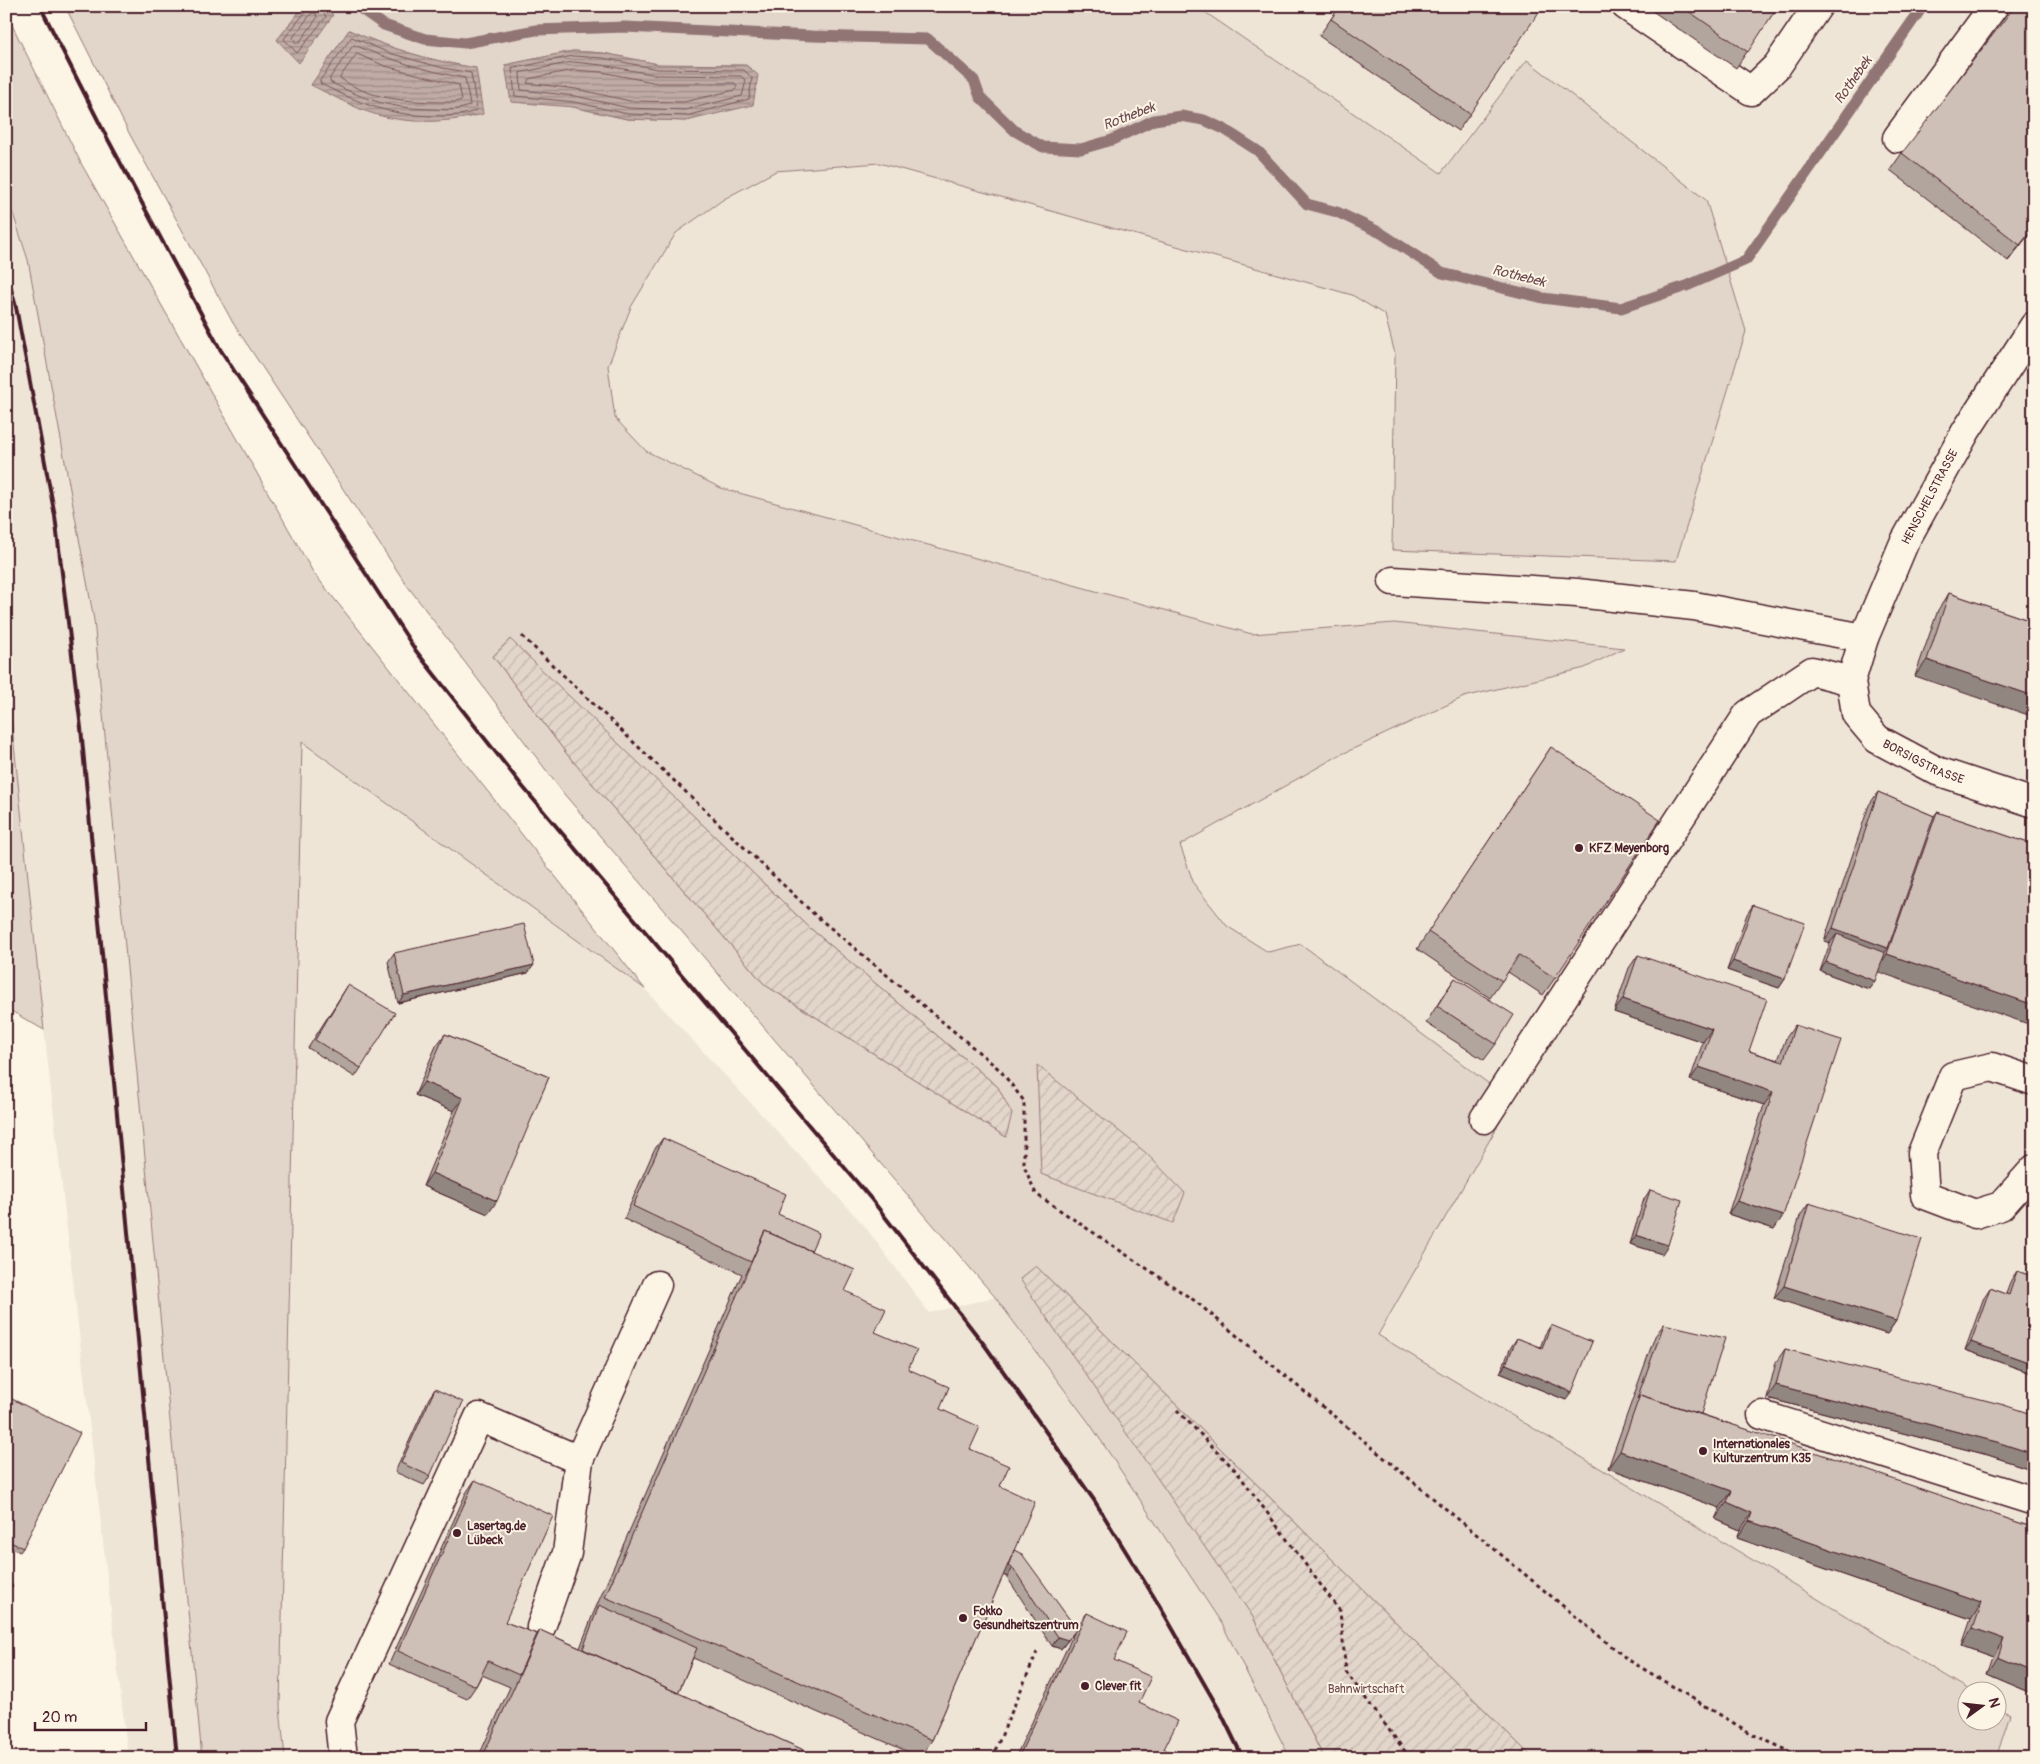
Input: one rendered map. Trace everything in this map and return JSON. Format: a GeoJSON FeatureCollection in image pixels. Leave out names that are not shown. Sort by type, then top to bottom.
{"type":"FeatureCollection","features":[{"type":"Feature","properties":{"kind":"street"},"geometry":{"type":"LineString","coordinates":[[1626,6],[1751,91],[1777,66],[1818,6]]}},
{"type":"Feature","properties":{"kind":"street"},"geometry":{"type":"LineString","coordinates":[[1897,138],[1994,6]]}},
{"type":"Feature","properties":{"kind":"street","name":"HENSCHELSTRASSE"},"geometry":{"type":"LineString","coordinates":[[1851,681],[1864,638],[1904,544],[1966,431],[2034,326]]}},
{"type":"Feature","properties":{"kind":"street"},"geometry":{"type":"LineString","coordinates":[[1393,581],[1576,593],[1694,606],[1864,638]]}},
{"type":"Feature","properties":{"kind":"street"},"geometry":{"type":"LineString","coordinates":[[1484,1119],[1748,714],[1812,671],[1851,681]]}},
{"type":"Feature","properties":{"kind":"street","name":"BORSIGSTRASSE"},"geometry":{"type":"LineString","coordinates":[[1851,681],[1856,714],[1877,739],[1937,771],[2034,803]]}},
{"type":"Feature","properties":{"kind":"street"},"geometry":{"type":"LineString","coordinates":[[2034,1081],[1992,1067],[1954,1076],[1922,1153],[1925,1195],[1975,1214],[2001,1206],[2034,1169]]}},
{"type":"Feature","properties":{"kind":"street"},"geometry":{"type":"LineString","coordinates":[[541,1627],[567,1553],[579,1460],[657,1285]]}},
{"type":"Feature","properties":{"kind":"street"},"geometry":{"type":"LineString","coordinates":[[1762,1415],[2034,1501]]}},
{"type":"Feature","properties":{"kind":"street"},"geometry":{"type":"LineString","coordinates":[[343,1758],[339,1720],[479,1417],[579,1460]]}},
{"type":"Feature","properties":{"kind":"path"},"geometry":{"type":"LineString","coordinates":[[522,636],[814,914],[1000,1070],[1024,1100],[1024,1166],[1036,1194],[1195,1300],[1627,1659],[1752,1734],[1804,1758]]}},
{"type":"Feature","properties":{"kind":"path"},"geometry":{"type":"LineString","coordinates":[[1177,1410],[1236,1472],[1340,1611],[1346,1672],[1410,1758]]}},
{"type":"Feature","properties":{"kind":"path"},"geometry":{"type":"LineString","coordinates":[[992,1758],[1037,1652]]}},
{"type":"Feature","properties":{"kind":"shaded area"},"geometry":{"type":"Polygon","coordinates":[[[1196,6],[2034,6],[2034,1758],[1996,1758],[2004,1732],[2008,1732],[2010,1715],[2008,1714],[2008,1682],[1958,1683],[1378,1335],[1268,952],[1227,926],[1194,884],[1180,844],[1338,756],[1464,697],[1585,668],[1623,648],[1394,623],[1252,634],[721,488],[646,451],[615,418],[608,366],[631,307],[676,233],[724,199],[776,171],[879,163],[1353,295],[1385,315],[1395,354],[1392,550],[1527,60],[1442,173],[1196,6]]]}},
{"type":"Feature","properties":{"kind":"shaded area"},"geometry":{"type":"Polygon","coordinates":[[[6,192],[28,260],[94,620],[202,1758],[128,1758],[44,1030],[6,668],[6,192]]]}},
{"type":"Feature","properties":{"kind":"shaded area"},"geometry":{"type":"Polygon","coordinates":[[[302,742],[645,989],[864,1225],[929,1313],[995,1297],[1090,1424],[1222,1624],[1290,1758],[285,1758],[280,1707],[302,742]]]}},
{"type":"Feature","properties":{"kind":"green space"},"geometry":{"type":"Polygon","coordinates":[[[65,6],[304,6],[277,40],[333,15],[324,6],[1196,6],[1441,173],[1527,60],[1706,200],[1746,331],[1676,561],[1392,550],[1395,354],[1385,315],[1352,295],[879,163],[776,171],[724,199],[676,233],[631,307],[608,366],[615,418],[646,451],[721,488],[1252,634],[1394,623],[1624,648],[1585,668],[1464,697],[1338,756],[1180,845],[1194,884],[1227,926],[1268,952],[1301,944],[1512,1101],[1378,1335],[1958,1683],[1958,1732],[2004,1732],[1996,1758],[1533,1758],[1036,1266],[1253,1617],[1324,1758],[1290,1758],[1222,1624],[1090,1424],[995,1297],[564,794],[406,584],[233,323],[129,133],[65,6]],[[349,30],[311,85],[476,68],[411,54],[349,30]],[[573,51],[505,65],[573,107],[627,119],[686,121],[753,104],[658,64],[603,53],[573,51]],[[510,640],[493,656],[566,753],[765,985],[1006,1137],[998,1087],[810,928],[510,640]]]}},
{"type":"Feature","properties":{"kind":"green space"},"geometry":{"type":"Polygon","coordinates":[[[6,13],[82,165],[313,572],[645,989],[302,742],[280,1707],[285,1758],[202,1758],[94,620],[28,260],[6,192],[6,13]]]}},
{"type":"Feature","properties":{"kind":"green space"},"geometry":{"type":"Polygon","coordinates":[[[510,639],[810,928],[998,1087],[1012,1114],[1006,1137],[765,985],[566,753],[493,656],[510,639]]]}},
{"type":"Feature","properties":{"kind":"green space"},"geometry":{"type":"Polygon","coordinates":[[[6,668],[44,1030],[6,1008],[6,668]]]}},
{"type":"Feature","properties":{"kind":"green space"},"geometry":{"type":"Polygon","coordinates":[[[1037,1065],[1145,1152],[1185,1193],[1173,1223],[1041,1174],[1037,1065]]]}},
{"type":"Feature","properties":{"kind":"green space","name":"Bahnwirtschaft"},"geometry":{"type":"Polygon","coordinates":[[[1036,1266],[1533,1758],[1324,1758],[1253,1617],[1020,1279],[1036,1266]]]}},
{"type":"Feature","properties":{"kind":"water"},"geometry":{"type":"Polygon","coordinates":[[[304,6],[324,6],[333,15],[299,63],[277,40],[304,6]]]}},
{"type":"Feature","properties":{"kind":"water"},"geometry":{"type":"Polygon","coordinates":[[[349,30],[411,54],[476,68],[483,114],[437,121],[390,118],[360,109],[311,85],[349,30]]]}},
{"type":"Feature","properties":{"kind":"water"},"geometry":{"type":"Polygon","coordinates":[[[573,51],[603,53],[658,64],[746,65],[758,75],[753,105],[686,121],[627,119],[573,107],[511,102],[505,65],[573,51]]]}},
{"type":"Feature","properties":{"kind":"building"},"geometry":{"type":"Polygon","coordinates":[[[1340,6],[1543,6],[1470,114],[1331,19],[1340,6]]]}},
{"type":"Feature","properties":{"kind":"building"},"geometry":{"type":"Polygon","coordinates":[[[1681,6],[1778,6],[1748,52],[1681,6]]]}},
{"type":"Feature","properties":{"kind":"building"},"geometry":{"type":"Polygon","coordinates":[[[2015,6],[2034,6],[2034,227],[2020,245],[1902,153],[2015,6]]]}},
{"type":"Feature","properties":{"kind":"building"},"geometry":{"type":"Polygon","coordinates":[[[1949,593],[2034,622],[2034,696],[1927,660],[1949,593]]]}},
{"type":"Feature","properties":{"kind":"building"},"geometry":{"type":"Polygon","coordinates":[[[1551,747],[1660,820],[1555,978],[1519,955],[1502,981],[1428,932],[1551,747]]]}},
{"type":"Feature","properties":{"kind":"building"},"geometry":{"type":"Polygon","coordinates":[[[1878,792],[1934,816],[1888,948],[1833,928],[1878,792]]]}},
{"type":"Feature","properties":{"kind":"building"},"geometry":{"type":"Polygon","coordinates":[[[1937,812],[2034,845],[2034,1005],[1887,954],[1937,812]]]}},
{"type":"Feature","properties":{"kind":"building"},"geometry":{"type":"Polygon","coordinates":[[[1753,905],[1805,923],[1785,979],[1733,961],[1753,905]]]}},
{"type":"Feature","properties":{"kind":"building"},"geometry":{"type":"Polygon","coordinates":[[[524,924],[534,965],[404,995],[394,953],[524,924]]]}},
{"type":"Feature","properties":{"kind":"building"},"geometry":{"type":"Polygon","coordinates":[[[1837,934],[1885,953],[1875,981],[1826,962],[1837,934]]]}},
{"type":"Feature","properties":{"kind":"building"},"geometry":{"type":"Polygon","coordinates":[[[1638,955],[1767,999],[1749,1051],[1783,1062],[1795,1025],[1841,1040],[1783,1216],[1737,1201],[1773,1092],[1699,1067],[1712,1029],[1623,999],[1638,955]]]}},
{"type":"Feature","properties":{"kind":"building"},"geometry":{"type":"Polygon","coordinates":[[[1455,978],[1514,1015],[1496,1044],[1437,1006],[1455,978]]]}},
{"type":"Feature","properties":{"kind":"building"},"geometry":{"type":"Polygon","coordinates":[[[348,985],[395,1013],[361,1068],[315,1040],[348,985]]]}},
{"type":"Feature","properties":{"kind":"building"},"geometry":{"type":"Polygon","coordinates":[[[445,1034],[549,1077],[497,1201],[432,1173],[463,1098],[424,1082],[445,1034]]]}},
{"type":"Feature","properties":{"kind":"building"},"geometry":{"type":"Polygon","coordinates":[[[663,1138],[786,1194],[778,1214],[819,1233],[811,1251],[765,1231],[751,1262],[633,1206],[663,1138]]]}},
{"type":"Feature","properties":{"kind":"building"},"geometry":{"type":"Polygon","coordinates":[[[1650,1190],[1682,1200],[1668,1245],[1636,1235],[1650,1190]]]}},
{"type":"Feature","properties":{"kind":"building"},"geometry":{"type":"Polygon","coordinates":[[[1809,1203],[1922,1239],[1896,1321],[1784,1286],[1809,1203]]]}},
{"type":"Feature","properties":{"kind":"building"},"geometry":{"type":"Polygon","coordinates":[[[765,1231],[855,1270],[845,1291],[886,1309],[875,1332],[917,1350],[908,1369],[949,1387],[940,1409],[980,1427],[970,1449],[1009,1466],[1000,1486],[1035,1502],[932,1740],[605,1597],[765,1231]]]}},
{"type":"Feature","properties":{"kind":"building"},"geometry":{"type":"Polygon","coordinates":[[[2017,1271],[2034,1277],[2034,1364],[1971,1342],[1990,1288],[2009,1295],[2017,1271]]]}},
{"type":"Feature","properties":{"kind":"building"},"geometry":{"type":"Polygon","coordinates":[[[1664,1324],[1725,1338],[1701,1414],[1640,1395],[1637,1399],[1664,1324]]]}},
{"type":"Feature","properties":{"kind":"building"},"geometry":{"type":"Polygon","coordinates":[[[1551,1325],[1592,1342],[1572,1392],[1506,1364],[1517,1338],[1542,1348],[1551,1325]]]}},
{"type":"Feature","properties":{"kind":"building"},"geometry":{"type":"Polygon","coordinates":[[[1785,1349],[2004,1405],[2034,1415],[2034,1454],[1997,1442],[1776,1385],[1785,1349]]]}},
{"type":"Feature","properties":{"kind":"building"},"geometry":{"type":"Polygon","coordinates":[[[435,1389],[463,1402],[430,1476],[401,1463],[435,1389]]]}},
{"type":"Feature","properties":{"kind":"building"},"geometry":{"type":"Polygon","coordinates":[[[1640,1395],[1777,1439],[2034,1528],[2034,1672],[1998,1657],[2004,1639],[1973,1628],[1982,1602],[1749,1521],[1752,1513],[1727,1502],[1732,1491],[1620,1451],[1640,1395]]]}},
{"type":"Feature","properties":{"kind":"building"},"geometry":{"type":"Polygon","coordinates":[[[6,1396],[80,1433],[23,1548],[6,1540],[6,1396]]]}},
{"type":"Feature","properties":{"kind":"building"},"geometry":{"type":"Polygon","coordinates":[[[475,1480],[553,1516],[505,1622],[537,1634],[519,1675],[488,1661],[476,1686],[398,1651],[475,1480]]]}},
{"type":"Feature","properties":{"kind":"building"},"geometry":{"type":"Polygon","coordinates":[[[1014,1550],[1022,1554],[1070,1620],[1079,1626],[1068,1640],[1058,1637],[1013,1568],[1008,1566],[1014,1550]]]}},
{"type":"Feature","properties":{"kind":"building"},"geometry":{"type":"Polygon","coordinates":[[[6,1580],[13,1586],[6,1592],[6,1580]]]}},
{"type":"Feature","properties":{"kind":"building"},"geometry":{"type":"Polygon","coordinates":[[[599,1605],[697,1648],[678,1693],[583,1649],[599,1605]]]}},
{"type":"Feature","properties":{"kind":"building","name":"Clever fit"},"geometry":{"type":"Polygon","coordinates":[[[1087,1613],[1127,1632],[1114,1660],[1151,1677],[1139,1703],[1178,1721],[1164,1749],[1184,1758],[1018,1758],[1087,1613]]]}},
{"type":"Feature","properties":{"kind":"building"},"geometry":{"type":"Polygon","coordinates":[[[540,1630],[821,1758],[482,1758],[540,1630]]]}},
{"type":"Feature","properties":{"kind":"waterway","name":"Rothebek"},"geometry":{"type":"LineString","coordinates":[[357,6],[384,25],[425,39],[465,43],[536,30],[625,27],[812,36],[928,39],[974,80],[980,97],[1015,131],[1043,147],[1081,149],[1112,140],[1154,120],[1181,116],[1204,120],[1224,129],[1258,151],[1307,204],[1337,212],[1381,233],[1442,273],[1543,298],[1621,308],[1689,285],[1746,260],[1923,6]]}},
{"type":"Feature","properties":{"kind":"railway"},"geometry":{"type":"LineString","coordinates":[[40,6],[104,132],[220,349],[416,651],[523,787],[872,1200],[986,1347],[1094,1500],[1159,1605],[1221,1713],[1243,1758]]}},
{"type":"Feature","properties":{"kind":"railway"},"geometry":{"type":"LineString","coordinates":[[6,271],[16,307],[55,516],[81,728],[177,1758]]}},
{"type":"Feature","properties":{"kind":"place","name":"KFZ Meyenborg"},"geometry":{"type":"Point","coordinates":[1579,848]}},
{"type":"Feature","properties":{"kind":"place","name":"Internationales Kulturzentrum K35"},"geometry":{"type":"Point","coordinates":[1703,1451]}},
{"type":"Feature","properties":{"kind":"place","name":"Lasertag.de Lübeck"},"geometry":{"type":"Point","coordinates":[457,1533]}},
{"type":"Feature","properties":{"kind":"place","name":"Fokko Gesundheitszentrum"},"geometry":{"type":"Point","coordinates":[963,1618]}},
{"type":"Feature","properties":{"kind":"place","name":"Clever fit"},"geometry":{"type":"Point","coordinates":[1085,1686]}}]}
